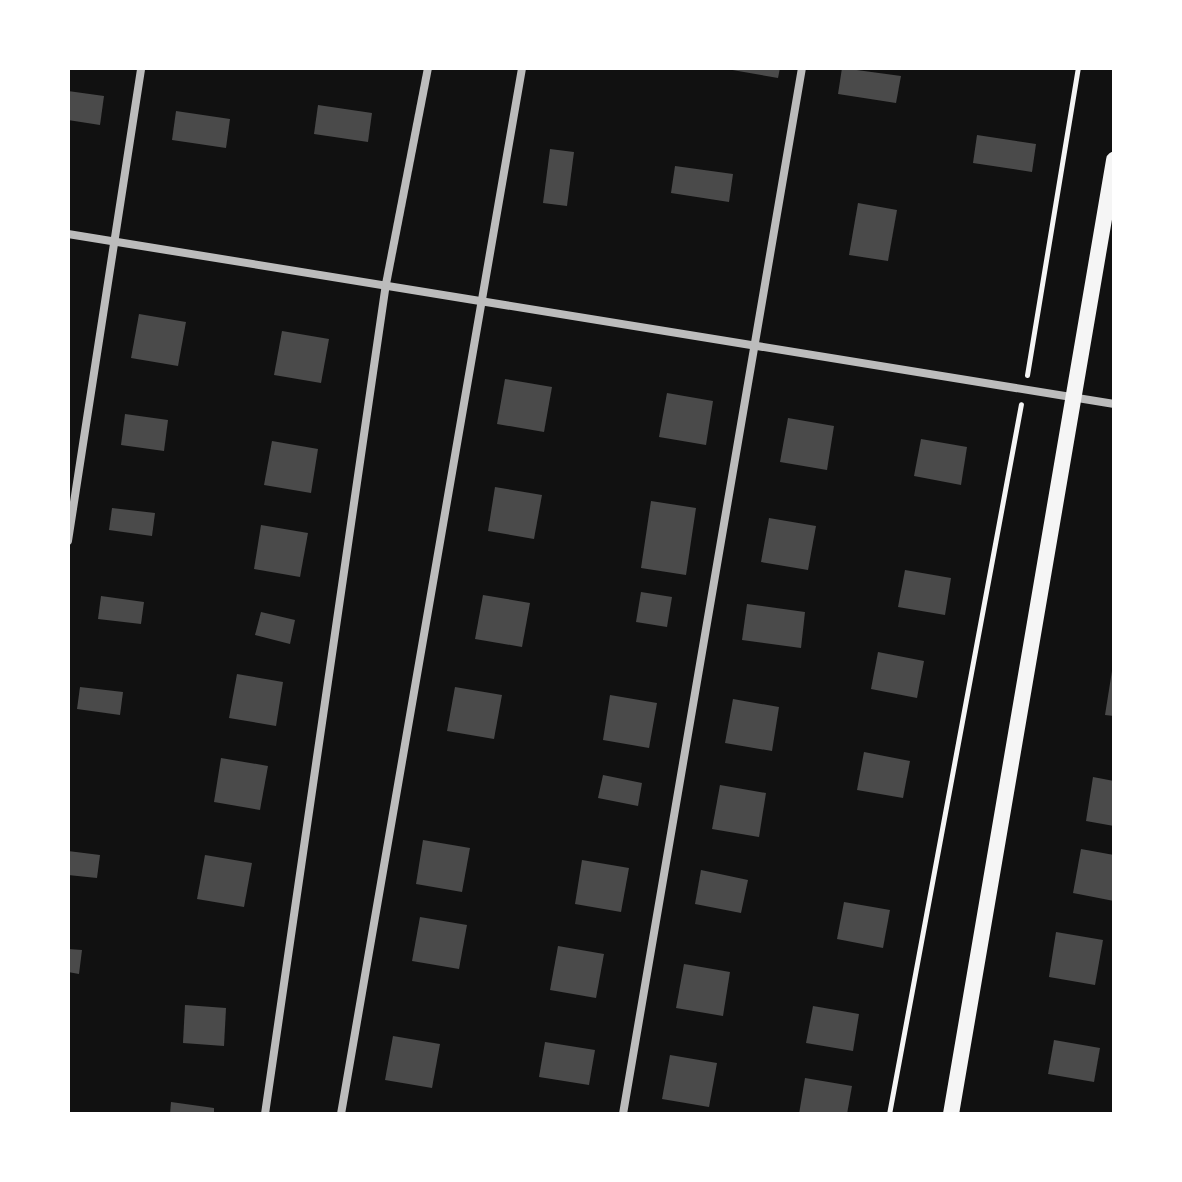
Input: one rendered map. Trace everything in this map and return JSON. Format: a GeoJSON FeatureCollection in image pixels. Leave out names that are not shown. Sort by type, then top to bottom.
{"type":"FeatureCollection","features":[{"type":"Feature","properties":{"kind":"main road"},"geometry":{"type":"LineString","coordinates":[[951,1114],[1114,160]]}},
{"type":"Feature","properties":{"kind":"street"},"geometry":{"type":"LineString","coordinates":[[68,541],[110,242],[141,68]]}},
{"type":"Feature","properties":{"kind":"street"},"geometry":{"type":"LineString","coordinates":[[265,1114],[386,284],[428,68]]}},
{"type":"Feature","properties":{"kind":"street"},"geometry":{"type":"LineString","coordinates":[[341,1114],[522,68]]}},
{"type":"Feature","properties":{"kind":"street"},"geometry":{"type":"LineString","coordinates":[[623,1114],[802,68]]}},
{"type":"Feature","properties":{"kind":"street"},"geometry":{"type":"LineString","coordinates":[[68,234],[484,298],[1114,404]]}},
{"type":"Feature","properties":{"kind":"path"},"geometry":{"type":"LineString","coordinates":[[889,1114],[1024,389],[1078,68]]}},
{"type":"Feature","properties":{"kind":"building"},"geometry":{"type":"Polygon","coordinates":[[[721,68],[780,68],[778,78],[721,68]]]}},
{"type":"Feature","properties":{"kind":"building"},"geometry":{"type":"Polygon","coordinates":[[[842,68],[901,76],[896,103],[838,94],[842,68]]]}},
{"type":"Feature","properties":{"kind":"building"},"geometry":{"type":"Polygon","coordinates":[[[68,91],[104,96],[100,125],[68,120],[68,91]]]}},
{"type":"Feature","properties":{"kind":"building"},"geometry":{"type":"Polygon","coordinates":[[[318,105],[372,113],[368,142],[314,134],[318,105]]]}},
{"type":"Feature","properties":{"kind":"building"},"geometry":{"type":"Polygon","coordinates":[[[176,111],[230,119],[226,148],[172,140],[176,111]]]}},
{"type":"Feature","properties":{"kind":"building"},"geometry":{"type":"Polygon","coordinates":[[[977,135],[1036,144],[1032,172],[973,163],[977,135]]]}},
{"type":"Feature","properties":{"kind":"building"},"geometry":{"type":"Polygon","coordinates":[[[550,149],[574,152],[567,206],[543,203],[550,149]]]}},
{"type":"Feature","properties":{"kind":"building"},"geometry":{"type":"Polygon","coordinates":[[[675,166],[733,174],[729,202],[671,193],[675,166]]]}},
{"type":"Feature","properties":{"kind":"building"},"geometry":{"type":"Polygon","coordinates":[[[858,203],[897,210],[888,261],[849,255],[858,203]]]}},
{"type":"Feature","properties":{"kind":"building"},"geometry":{"type":"Polygon","coordinates":[[[139,314],[186,322],[178,366],[131,358],[139,314]]]}},
{"type":"Feature","properties":{"kind":"building"},"geometry":{"type":"Polygon","coordinates":[[[282,331],[329,339],[321,383],[274,375],[282,331]]]}},
{"type":"Feature","properties":{"kind":"building"},"geometry":{"type":"Polygon","coordinates":[[[505,379],[552,387],[544,432],[497,424],[505,379]]]}},
{"type":"Feature","properties":{"kind":"building"},"geometry":{"type":"Polygon","coordinates":[[[667,393],[713,401],[706,445],[659,437],[667,393]]]}},
{"type":"Feature","properties":{"kind":"building"},"geometry":{"type":"Polygon","coordinates":[[[125,414],[168,420],[164,451],[121,445],[125,414]]]}},
{"type":"Feature","properties":{"kind":"building"},"geometry":{"type":"Polygon","coordinates":[[[788,418],[834,426],[827,470],[780,462],[788,418]]]}},
{"type":"Feature","properties":{"kind":"building"},"geometry":{"type":"Polygon","coordinates":[[[921,439],[967,447],[961,485],[914,476],[921,439]]]}},
{"type":"Feature","properties":{"kind":"building"},"geometry":{"type":"Polygon","coordinates":[[[272,441],[318,449],[311,493],[264,485],[272,441]]]}},
{"type":"Feature","properties":{"kind":"building"},"geometry":{"type":"Polygon","coordinates":[[[495,487],[542,495],[534,539],[488,531],[495,487]]]}},
{"type":"Feature","properties":{"kind":"building"},"geometry":{"type":"Polygon","coordinates":[[[651,501],[696,508],[686,575],[641,568],[651,501]]]}},
{"type":"Feature","properties":{"kind":"building"},"geometry":{"type":"Polygon","coordinates":[[[112,508],[155,513],[152,536],[109,530],[112,508]]]}},
{"type":"Feature","properties":{"kind":"building"},"geometry":{"type":"Polygon","coordinates":[[[769,518],[816,526],[808,570],[761,562],[769,518]]]}},
{"type":"Feature","properties":{"kind":"building"},"geometry":{"type":"Polygon","coordinates":[[[261,525],[308,533],[300,577],[254,569],[261,525]]]}},
{"type":"Feature","properties":{"kind":"building"},"geometry":{"type":"Polygon","coordinates":[[[905,570],[951,578],[945,615],[898,607],[905,570]]]}},
{"type":"Feature","properties":{"kind":"building"},"geometry":{"type":"Polygon","coordinates":[[[641,592],[672,597],[667,627],[636,622],[641,592]]]}},
{"type":"Feature","properties":{"kind":"building"},"geometry":{"type":"Polygon","coordinates":[[[483,595],[530,603],[522,647],[475,639],[483,595]]]}},
{"type":"Feature","properties":{"kind":"building"},"geometry":{"type":"Polygon","coordinates":[[[101,596],[144,602],[141,624],[98,619],[101,596]]]}},
{"type":"Feature","properties":{"kind":"building"},"geometry":{"type":"Polygon","coordinates":[[[747,604],[805,612],[801,648],[742,640],[747,604]]]}},
{"type":"Feature","properties":{"kind":"building"},"geometry":{"type":"Polygon","coordinates":[[[261,612],[295,620],[290,644],[255,635],[261,612]]]}},
{"type":"Feature","properties":{"kind":"building"},"geometry":{"type":"Polygon","coordinates":[[[878,652],[924,661],[917,698],[871,689],[878,652]]]}},
{"type":"Feature","properties":{"kind":"building"},"geometry":{"type":"Polygon","coordinates":[[[1114,671],[1114,716],[1105,715],[1114,671]]]}},
{"type":"Feature","properties":{"kind":"building"},"geometry":{"type":"Polygon","coordinates":[[[237,674],[283,682],[276,726],[229,718],[237,674]]]}},
{"type":"Feature","properties":{"kind":"building"},"geometry":{"type":"Polygon","coordinates":[[[80,687],[123,692],[120,715],[77,709],[80,687]]]}},
{"type":"Feature","properties":{"kind":"building"},"geometry":{"type":"Polygon","coordinates":[[[455,687],[502,695],[494,739],[447,731],[455,687]]]}},
{"type":"Feature","properties":{"kind":"building"},"geometry":{"type":"Polygon","coordinates":[[[610,695],[657,703],[649,748],[603,740],[610,695]]]}},
{"type":"Feature","properties":{"kind":"building"},"geometry":{"type":"Polygon","coordinates":[[[733,699],[779,707],[772,751],[725,743],[733,699]]]}},
{"type":"Feature","properties":{"kind":"building"},"geometry":{"type":"Polygon","coordinates":[[[864,752],[910,761],[903,798],[857,790],[864,752]]]}},
{"type":"Feature","properties":{"kind":"building"},"geometry":{"type":"Polygon","coordinates":[[[221,758],[268,766],[260,810],[214,802],[221,758]]]}},
{"type":"Feature","properties":{"kind":"building"},"geometry":{"type":"Polygon","coordinates":[[[603,775],[642,783],[638,806],[598,798],[603,775]]]}},
{"type":"Feature","properties":{"kind":"building"},"geometry":{"type":"Polygon","coordinates":[[[1093,777],[1114,781],[1114,826],[1086,821],[1093,777]]]}},
{"type":"Feature","properties":{"kind":"building"},"geometry":{"type":"Polygon","coordinates":[[[720,785],[766,793],[759,837],[712,829],[720,785]]]}},
{"type":"Feature","properties":{"kind":"building"},"geometry":{"type":"Polygon","coordinates":[[[423,840],[470,848],[462,892],[416,884],[423,840]]]}},
{"type":"Feature","properties":{"kind":"building"},"geometry":{"type":"Polygon","coordinates":[[[1081,849],[1114,855],[1114,901],[1073,893],[1081,849]]]}},
{"type":"Feature","properties":{"kind":"building"},"geometry":{"type":"Polygon","coordinates":[[[68,851],[100,855],[97,878],[68,875],[68,851]]]}},
{"type":"Feature","properties":{"kind":"building"},"geometry":{"type":"Polygon","coordinates":[[[205,855],[252,863],[244,907],[197,899],[205,855]]]}},
{"type":"Feature","properties":{"kind":"building"},"geometry":{"type":"Polygon","coordinates":[[[582,860],[629,868],[621,912],[575,904],[582,860]]]}},
{"type":"Feature","properties":{"kind":"building"},"geometry":{"type":"Polygon","coordinates":[[[701,870],[748,880],[741,913],[695,904],[701,870]]]}},
{"type":"Feature","properties":{"kind":"building"},"geometry":{"type":"Polygon","coordinates":[[[844,902],[890,910],[883,948],[837,939],[844,902]]]}},
{"type":"Feature","properties":{"kind":"building"},"geometry":{"type":"Polygon","coordinates":[[[420,917],[467,925],[459,969],[412,961],[420,917]]]}},
{"type":"Feature","properties":{"kind":"building"},"geometry":{"type":"Polygon","coordinates":[[[1056,932],[1103,940],[1095,985],[1049,977],[1056,932]]]}},
{"type":"Feature","properties":{"kind":"building"},"geometry":{"type":"Polygon","coordinates":[[[558,946],[604,954],[596,998],[550,990],[558,946]]]}},
{"type":"Feature","properties":{"kind":"building"},"geometry":{"type":"Polygon","coordinates":[[[68,949],[82,950],[79,974],[68,972],[68,949]]]}},
{"type":"Feature","properties":{"kind":"building"},"geometry":{"type":"Polygon","coordinates":[[[684,964],[730,972],[723,1016],[676,1008],[684,964]]]}},
{"type":"Feature","properties":{"kind":"building"},"geometry":{"type":"Polygon","coordinates":[[[185,1005],[226,1008],[224,1046],[183,1043],[185,1005]]]}},
{"type":"Feature","properties":{"kind":"building"},"geometry":{"type":"Polygon","coordinates":[[[813,1006],[859,1014],[853,1051],[806,1043],[813,1006]]]}},
{"type":"Feature","properties":{"kind":"building"},"geometry":{"type":"Polygon","coordinates":[[[393,1036],[440,1044],[432,1088],[385,1080],[393,1036]]]}},
{"type":"Feature","properties":{"kind":"building"},"geometry":{"type":"Polygon","coordinates":[[[1054,1040],[1100,1048],[1094,1082],[1048,1074],[1054,1040]]]}},
{"type":"Feature","properties":{"kind":"building"},"geometry":{"type":"Polygon","coordinates":[[[545,1042],[595,1050],[589,1085],[539,1077],[545,1042]]]}},
{"type":"Feature","properties":{"kind":"building"},"geometry":{"type":"Polygon","coordinates":[[[670,1055],[717,1063],[709,1107],[662,1099],[670,1055]]]}},
{"type":"Feature","properties":{"kind":"building"},"geometry":{"type":"Polygon","coordinates":[[[805,1078],[852,1086],[847,1114],[799,1114],[805,1078]]]}},
{"type":"Feature","properties":{"kind":"building"},"geometry":{"type":"Polygon","coordinates":[[[171,1102],[214,1108],[214,1114],[170,1114],[171,1102]]]}}]}
